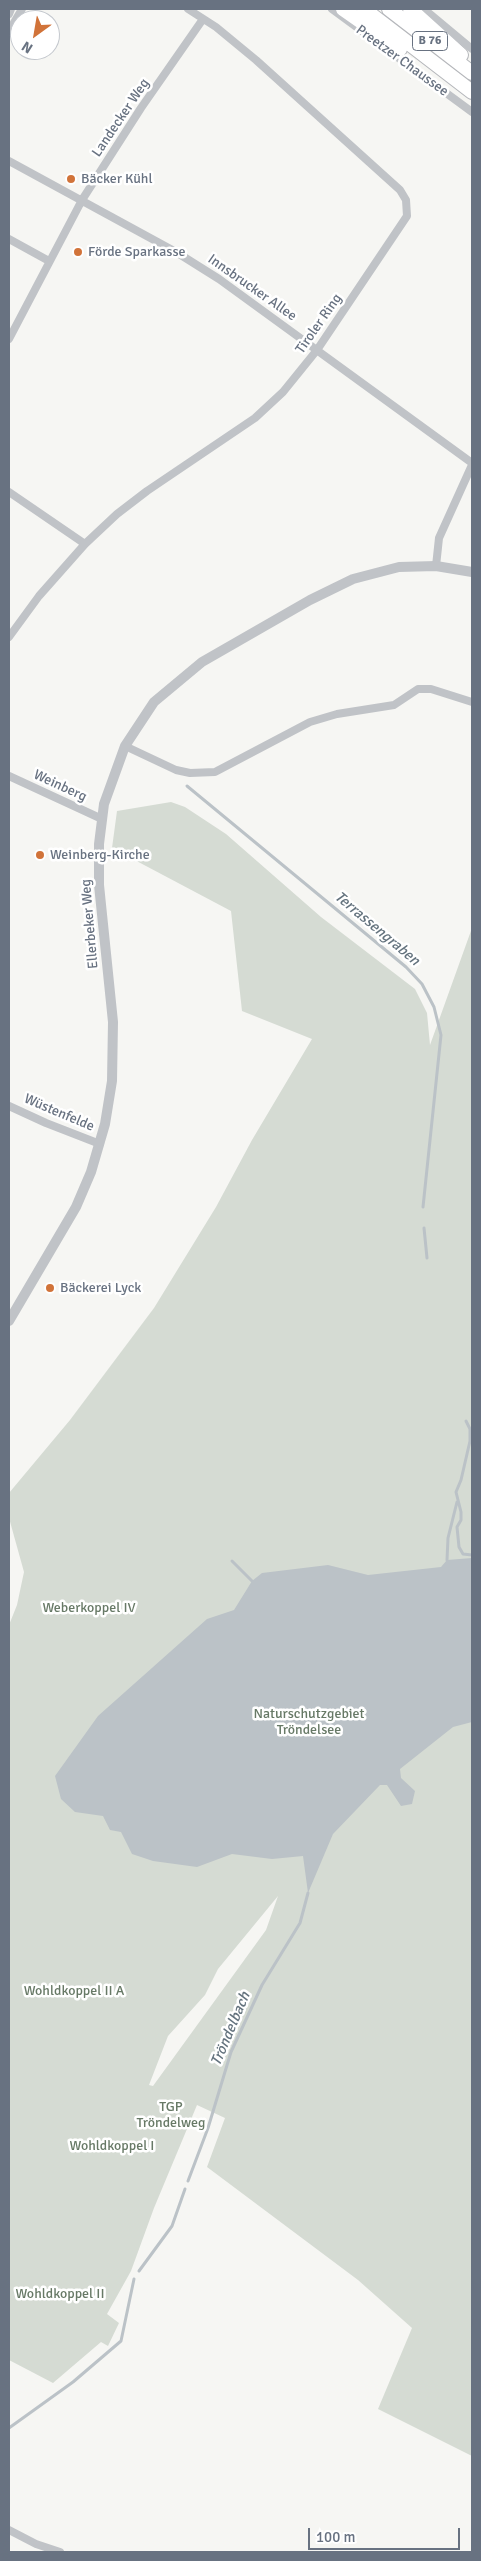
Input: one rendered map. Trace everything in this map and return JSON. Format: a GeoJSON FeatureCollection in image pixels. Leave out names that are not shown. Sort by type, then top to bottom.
{"type":"FeatureCollection","features":[{"type":"Feature","properties":{"kind":"highway"},"geometry":{"type":"LineString","coordinates":[[343,9],[407,54],[443,71]]}},
{"type":"Feature","properties":{"kind":"highway","name":"Preetzer Chaussee"},"geometry":{"type":"LineString","coordinates":[[364,9],[472,92]]}},
{"type":"Feature","properties":{"kind":"highway","name":"B 76"},"geometry":{"type":"LineString","coordinates":[[389,9],[472,72]]}},
{"type":"Feature","properties":{"kind":"highway"},"geometry":{"type":"LineString","coordinates":[[410,9],[457,50],[472,72]]}},
{"type":"Feature","properties":{"kind":"street"},"geometry":{"type":"LineString","coordinates":[[9,14],[11,9]]}},
{"type":"Feature","properties":{"kind":"street"},"geometry":{"type":"LineString","coordinates":[[9,31],[22,9]]}},
{"type":"Feature","properties":{"kind":"street","name":"Tiroler Ring"},"geometry":{"type":"LineString","coordinates":[[9,637],[39,596],[85,544],[147,491],[254,418],[283,392],[317,350],[407,216],[406,200],[400,190],[295,94],[203,19],[188,9]]}},
{"type":"Feature","properties":{"kind":"street","name":"Preetzer Chaussee"},"geometry":{"type":"LineString","coordinates":[[332,9],[472,112]]}},
{"type":"Feature","properties":{"kind":"street"},"geometry":{"type":"LineString","coordinates":[[424,9],[472,49]]}},
{"type":"Feature","properties":{"kind":"street","name":"Landecker Weg"},"geometry":{"type":"LineString","coordinates":[[9,340],[82,200],[141,108],[203,19]]}},
{"type":"Feature","properties":{"kind":"street","name":"Innsbrucker Allee"},"geometry":{"type":"LineString","coordinates":[[9,161],[176,252],[219,279],[472,464]]}},
{"type":"Feature","properties":{"kind":"street"},"geometry":{"type":"LineString","coordinates":[[9,239],[49,261]]}},
{"type":"Feature","properties":{"kind":"street"},"geometry":{"type":"LineString","coordinates":[[436,566],[439,538],[472,464]]}},
{"type":"Feature","properties":{"kind":"street"},"geometry":{"type":"LineString","coordinates":[[9,492],[85,544]]}},
{"type":"Feature","properties":{"kind":"street","name":"Ellerbeker Weg"},"geometry":{"type":"LineString","coordinates":[[9,1321],[76,1207],[92,1172],[100,1144],[112,1081],[113,1022],[99,885],[99,844],[109,786],[125,746],[154,702],[202,662],[310,600],[354,579],[399,567],[436,566],[472,572]]}},
{"type":"Feature","properties":{"kind":"street"},"geometry":{"type":"LineString","coordinates":[[125,746],[176,770],[190,773],[215,772],[310,722],[337,714],[394,705],[418,689],[431,688],[472,702]]}},
{"type":"Feature","properties":{"kind":"street","name":"Weinberg"},"geometry":{"type":"LineString","coordinates":[[9,776],[102,819]]}},
{"type":"Feature","properties":{"kind":"street","name":"Wüstenfelde"},"geometry":{"type":"LineString","coordinates":[[9,1106],[100,1144]]}},
{"type":"Feature","properties":{"kind":"street"},"geometry":{"type":"LineString","coordinates":[[9,2530],[36,2544],[60,2552]]}},
{"type":"Feature","properties":{"kind":"street"},"geometry":{"type":"LineString","coordinates":[[33,2552],[36,2544]]}},
{"type":"Feature","properties":{"kind":"green space"},"geometry":{"type":"Polygon","coordinates":[[[171,802],[185,807],[226,834],[321,917],[415,989],[427,1013],[430,1045],[472,928],[472,2456],[378,2409],[412,2328],[358,2280],[207,2167],[225,2118],[197,2105],[154,2208],[131,2271],[107,2314],[119,2323],[108,2346],[101,2342],[53,2383],[9,2360],[9,1625],[17,1605],[24,1572],[9,1518],[9,1493],[70,1420],[154,1308],[216,1207],[252,1140],[312,1039],[242,1011],[231,911],[112,848],[117,811],[171,802]],[[278,1896],[218,1969],[205,1995],[168,2036],[149,2085],[153,2086],[266,1930],[278,1896]]]}},
{"type":"Feature","properties":{"kind":"shaded area"},"geometry":{"type":"Polygon","coordinates":[[[472,1558],[472,1722],[453,1727],[400,1769],[401,1778],[415,1791],[412,1804],[401,1806],[387,1785],[380,1785],[333,1834],[308,1893],[303,1856],[272,1859],[232,1854],[197,1867],[153,1861],[132,1854],[121,1832],[110,1830],[103,1816],[75,1812],[61,1799],[55,1776],[98,1716],[207,1619],[234,1610],[252,1581],[262,1573],[328,1565],[368,1575],[441,1567],[447,1560],[472,1558]]]}},
{"type":"Feature","properties":{"kind":"waterway","name":"Terrassengraben"},"geometry":{"type":"LineString","coordinates":[[187,786],[406,967],[422,984],[434,1007],[441,1035],[423,1207]]}},
{"type":"Feature","properties":{"kind":"waterway","name":"Terrassengraben"},"geometry":{"type":"LineString","coordinates":[[424,1228],[427,1258]]}},
{"type":"Feature","properties":{"kind":"waterway","name":"Terrassengraben"},"geometry":{"type":"LineString","coordinates":[[466,1421],[470,1429],[470,1441],[461,1480],[456,1492],[461,1512],[461,1520],[457,1527],[459,1547],[463,1554],[472,1555]]}},
{"type":"Feature","properties":{"kind":"waterway"},"geometry":{"type":"LineString","coordinates":[[447,1560],[448,1538],[457,1502]]}},
{"type":"Feature","properties":{"kind":"waterway"},"geometry":{"type":"LineString","coordinates":[[232,1561],[252,1581]]}},
{"type":"Feature","properties":{"kind":"waterway","name":"Tröndelbach"},"geometry":{"type":"LineString","coordinates":[[188,2181],[208,2128],[231,2052],[262,1985],[300,1923],[308,1893]]}},
{"type":"Feature","properties":{"kind":"waterway","name":"Tröndelbach"},"geometry":{"type":"LineString","coordinates":[[139,2271],[172,2226],[185,2189]]}},
{"type":"Feature","properties":{"kind":"waterway","name":"Tröndelbach"},"geometry":{"type":"LineString","coordinates":[[9,2428],[73,2382],[121,2341],[134,2279]]}},
{"type":"Feature","properties":{"kind":"place","name":"Bäcker Kühl"},"geometry":{"type":"Point","coordinates":[71,179]}},
{"type":"Feature","properties":{"kind":"place","name":"Förde Sparkasse"},"geometry":{"type":"Point","coordinates":[78,252]}},
{"type":"Feature","properties":{"kind":"place","name":"Weinberg-Kirche"},"geometry":{"type":"Point","coordinates":[40,855]}},
{"type":"Feature","properties":{"kind":"place","name":"Bäckerei Lyck"},"geometry":{"type":"Point","coordinates":[50,1288]}},
{"type":"Feature","properties":{"kind":"park label","name":"Weberkoppel IV"},"geometry":{"type":"Point","coordinates":[89,1608]}},
{"type":"Feature","properties":{"kind":"park label","name":"Naturschutzgebiet Tröndelsee"},"geometry":{"type":"Point","coordinates":[309,1722]}},
{"type":"Feature","properties":{"kind":"park label","name":"Wohldkoppel II A"},"geometry":{"type":"Point","coordinates":[74,1991]}},
{"type":"Feature","properties":{"kind":"park label","name":"TGP Tröndelweg"},"geometry":{"type":"Point","coordinates":[171,2116]}},
{"type":"Feature","properties":{"kind":"park label","name":"Wohldkoppel I"},"geometry":{"type":"Point","coordinates":[112,2146]}},
{"type":"Feature","properties":{"kind":"park label","name":"Wohldkoppel II"},"geometry":{"type":"Point","coordinates":[60,2294]}}]}
